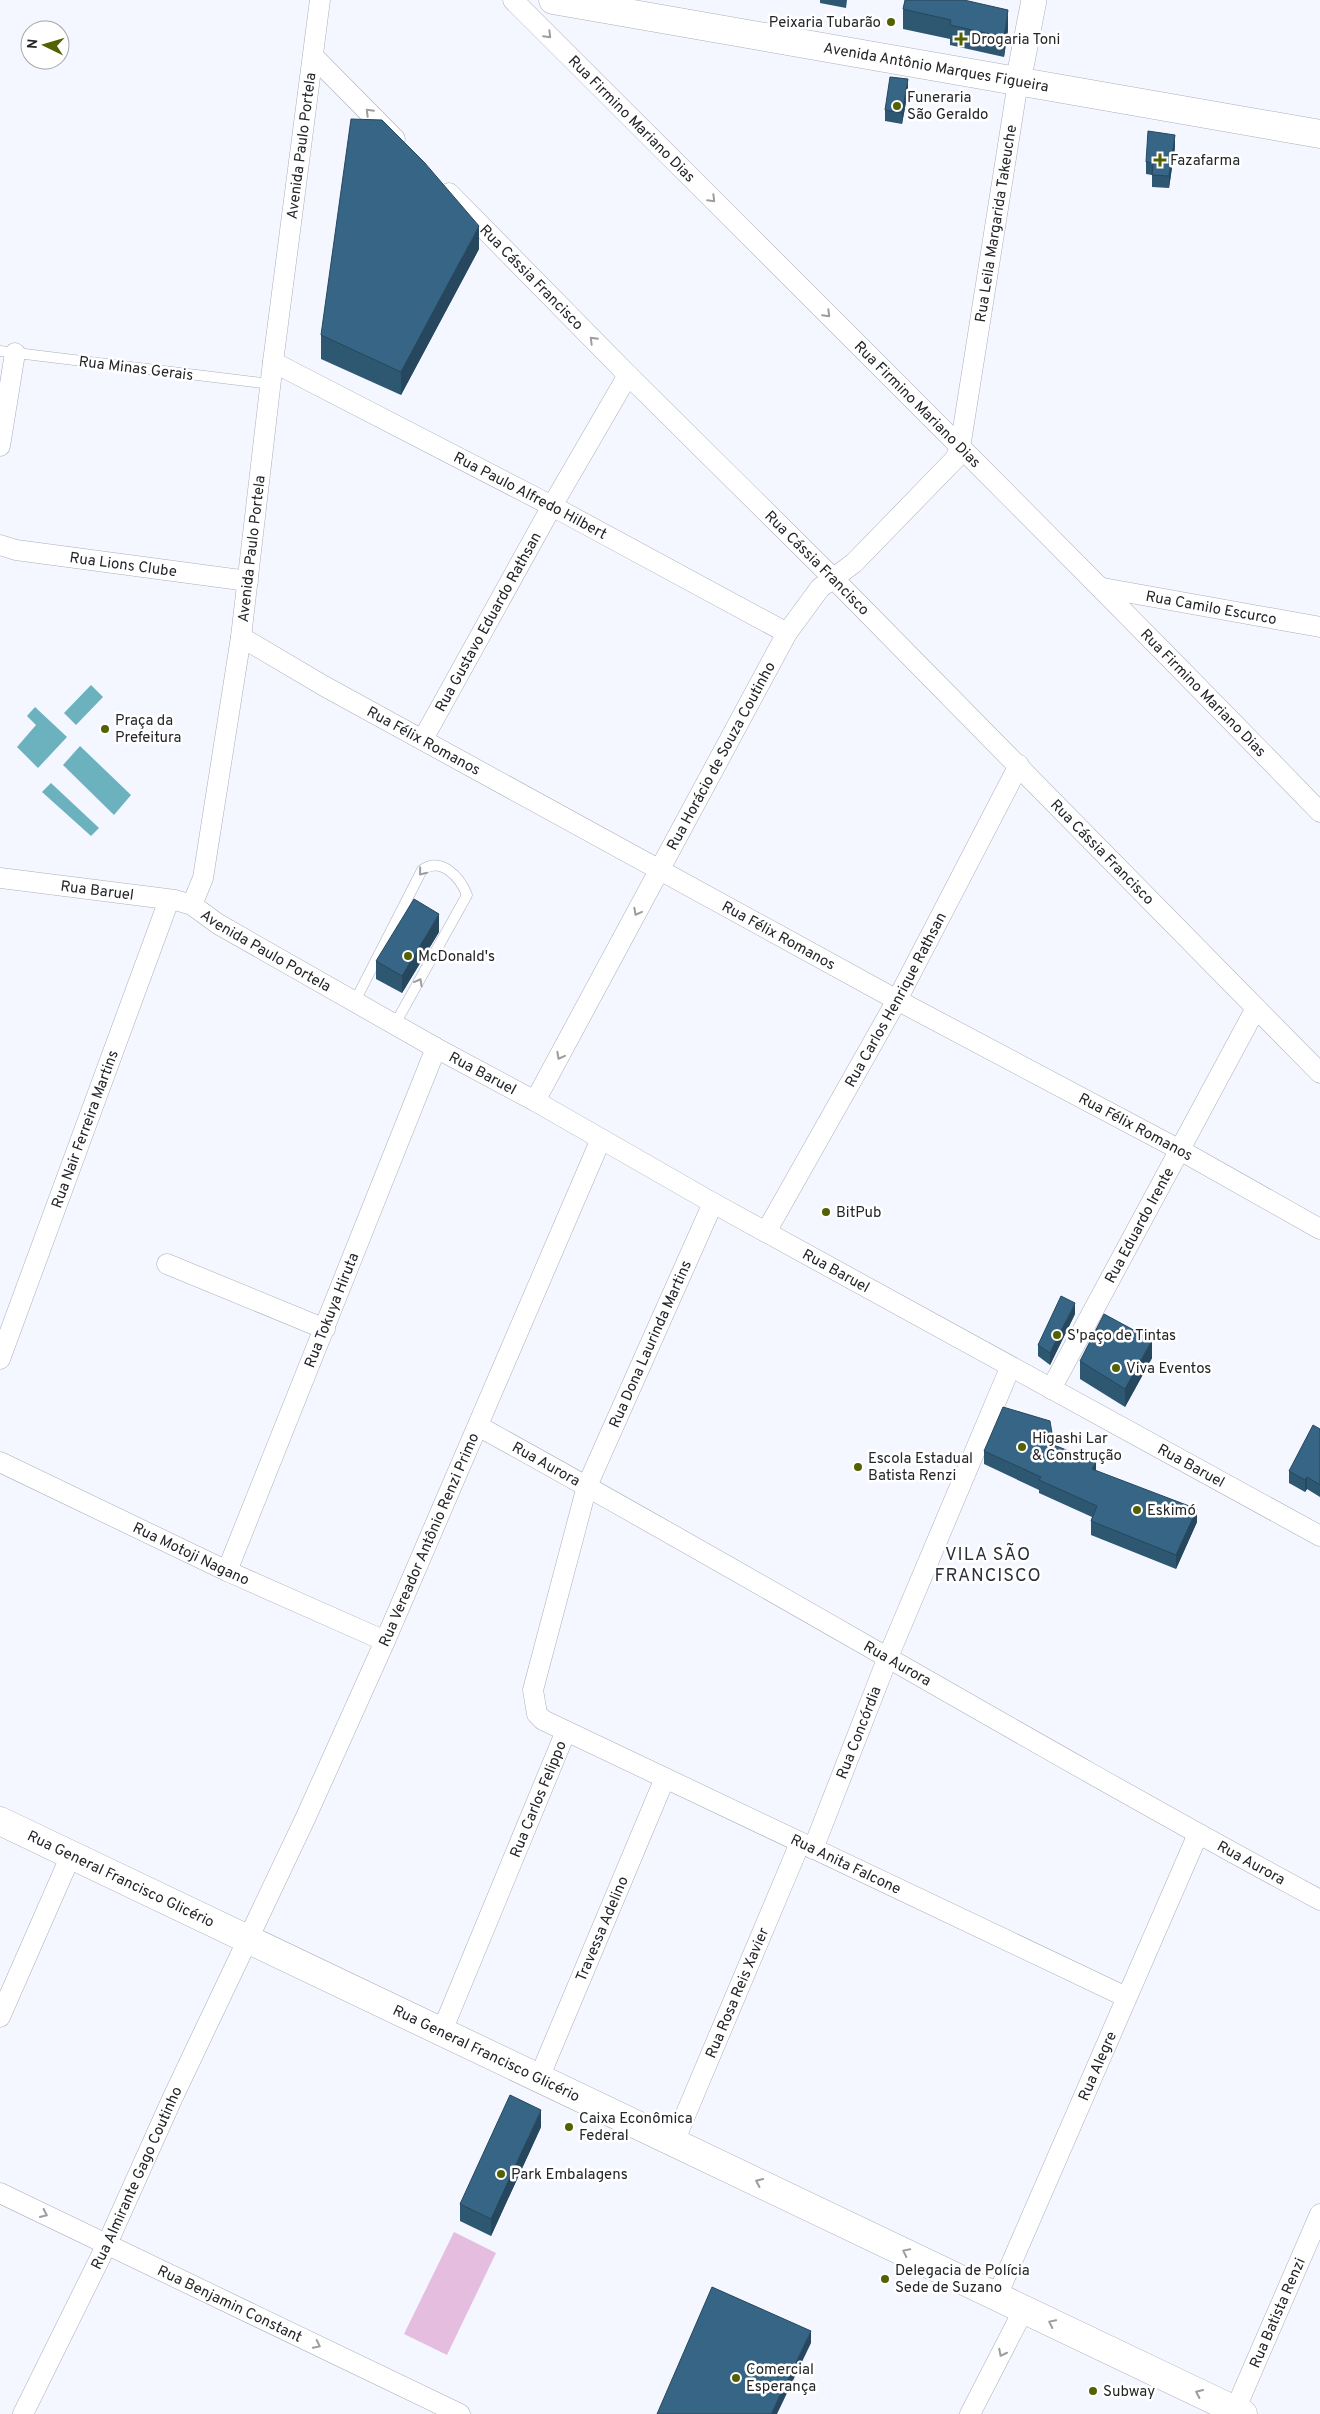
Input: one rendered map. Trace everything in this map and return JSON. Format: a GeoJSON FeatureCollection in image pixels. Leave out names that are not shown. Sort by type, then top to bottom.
{"type":"FeatureCollection","features":[{"type":"Feature","properties":{"kind":"main road","name":"Avenida Antônio Marques Figueira"},"geometry":{"type":"LineString","coordinates":[[553,0],[593,3],[1018,82],[1320,134]]}},
{"type":"Feature","properties":{"kind":"main road","name":"Rua General Francisco Glicério"},"geometry":{"type":"LineString","coordinates":[[0,1821],[1239,2412]]}},
{"type":"Feature","properties":{"kind":"street","name":"Avenida Paulo Portela"},"geometry":{"type":"LineString","coordinates":[[320,0],[273,362],[241,637],[203,878],[192,905],[218,924],[355,1001]]}},
{"type":"Feature","properties":{"kind":"street","name":"Rua Firmino Mariano Dias"},"geometry":{"type":"LineString","coordinates":[[513,0],[960,448],[1103,588],[1320,812]]}},
{"type":"Feature","properties":{"kind":"street","name":"Rua Leila Margarida Takeuche"},"geometry":{"type":"LineString","coordinates":[[960,448],[1018,82],[1034,0]]}},
{"type":"Feature","properties":{"kind":"street"},"geometry":{"type":"LineString","coordinates":[[313,56],[411,155]]}},
{"type":"Feature","properties":{"kind":"street","name":"Rua Cássia Francisco"},"geometry":{"type":"LineString","coordinates":[[432,176],[628,375],[834,578],[1320,1073]]}},
{"type":"Feature","properties":{"kind":"street"},"geometry":{"type":"LineString","coordinates":[[0,446],[7,352]]}},
{"type":"Feature","properties":{"kind":"street","name":"Rua Paulo Alfredo Hilbert"},"geometry":{"type":"LineString","coordinates":[[273,362],[552,506],[787,634]]}},
{"type":"Feature","properties":{"kind":"street","name":"Rua Gustavo Eduardo Rathsan"},"geometry":{"type":"LineString","coordinates":[[423,739],[552,506],[628,375]]}},
{"type":"Feature","properties":{"kind":"street","name":"Rua Horácio de Souza Coutinho"},"geometry":{"type":"LineString","coordinates":[[536,1101],[787,634],[808,602],[854,563],[948,467],[960,448]]}},
{"type":"Feature","properties":{"kind":"street","name":"Rua Lions Clube"},"geometry":{"type":"LineString","coordinates":[[0,545],[16,550],[248,581]]}},
{"type":"Feature","properties":{"kind":"street","name":"Rua Camilo Escurco"},"geometry":{"type":"LineString","coordinates":[[1103,588],[1320,627]]}},
{"type":"Feature","properties":{"kind":"street","name":"Rua Félix Romanos"},"geometry":{"type":"LineString","coordinates":[[241,637],[324,686],[897,1000],[1180,1150],[1320,1229]]}},
{"type":"Feature","properties":{"kind":"street","name":"Rua Carlos Henrique Rathsan"},"geometry":{"type":"LineString","coordinates":[[766,1232],[897,1000],[1019,765]]}},
{"type":"Feature","properties":{"kind":"street","name":"Rua Baruel"},"geometry":{"type":"LineString","coordinates":[[1,880],[169,900],[192,905]]}},
{"type":"Feature","properties":{"kind":"street","name":"Rua Nair Ferreira Martins"},"geometry":{"type":"LineString","coordinates":[[0,1359],[169,900]]}},
{"type":"Feature","properties":{"kind":"street","name":"Rua Baruel"},"geometry":{"type":"LineString","coordinates":[[355,1001],[436,1048],[536,1101],[712,1203],[1010,1368],[1320,1536]]}},
{"type":"Feature","properties":{"kind":"street","name":"Rua Eduardo Irente"},"geometry":{"type":"LineString","coordinates":[[1051,1390],[1256,1008]]}},
{"type":"Feature","properties":{"kind":"street","name":"Rua Tokuya Hiruta"},"geometry":{"type":"LineString","coordinates":[[227,1571],[436,1048]]}},
{"type":"Feature","properties":{"kind":"street","name":"Rua Vereador Antônio Renzi Primo"},"geometry":{"type":"LineString","coordinates":[[248,1939],[385,1641],[601,1139]]}},
{"type":"Feature","properties":{"kind":"street","name":"Rua Dona Laurinda Martins"},"geometry":{"type":"LineString","coordinates":[[587,1486],[712,1203]]}},
{"type":"Feature","properties":{"kind":"street"},"geometry":{"type":"LineString","coordinates":[[167,1264],[325,1329]]}},
{"type":"Feature","properties":{"kind":"street","name":"Rua Concórdia"},"geometry":{"type":"LineString","coordinates":[[806,1846],[1010,1368]]}},
{"type":"Feature","properties":{"kind":"street","name":"Rua Aurora"},"geometry":{"type":"LineString","coordinates":[[478,1426],[587,1486],[1198,1834],[1320,1900]]}},
{"type":"Feature","properties":{"kind":"street","name":"Rua Motoji Nagano"},"geometry":{"type":"LineString","coordinates":[[0,1462],[227,1571],[385,1641]]}},
{"type":"Feature","properties":{"kind":"street","name":"Rua Carlos Felippo"},"geometry":{"type":"LineString","coordinates":[[442,2031],[566,1731],[543,1720],[537,1714],[533,1690],[587,1486]]}},
{"type":"Feature","properties":{"kind":"street","name":"Rua Anita Falcone"},"geometry":{"type":"LineString","coordinates":[[566,1731],[1126,1997]]}},
{"type":"Feature","properties":{"kind":"street","name":"Travessa Adelino"},"geometry":{"type":"LineString","coordinates":[[539,2078],[665,1778]]}},
{"type":"Feature","properties":{"kind":"street","name":"Rua Alegre"},"geometry":{"type":"LineString","coordinates":[[997,2296],[1198,1834]]}},
{"type":"Feature","properties":{"kind":"street","name":"Rua Rosa Reis Xavier"},"geometry":{"type":"LineString","coordinates":[[674,2142],[806,1846]]}},
{"type":"Feature","properties":{"kind":"street"},"geometry":{"type":"LineString","coordinates":[[0,2017],[71,1855]]}},
{"type":"Feature","properties":{"kind":"street","name":"Rua Almirante Gago Coutinho"},"geometry":{"type":"LineString","coordinates":[[23,2414],[107,2244],[173,2097],[248,1939]]}},
{"type":"Feature","properties":{"kind":"street","name":"Rua Benjamin Constant"},"geometry":{"type":"LineString","coordinates":[[0,2193],[448,2412]]}},
{"type":"Feature","properties":{"kind":"street","name":"Rua Batista Renzi"},"geometry":{"type":"LineString","coordinates":[[1239,2412],[1320,2214]]}},
{"type":"Feature","properties":{"kind":"street"},"geometry":{"type":"LineString","coordinates":[[970,2414],[1024,2310]]}},
{"type":"Feature","properties":{"kind":"lane","name":"Rua Minas Gerais"},"geometry":{"type":"LineString","coordinates":[[7,352],[271,384]]}},
{"type":"Feature","properties":{"kind":"lane"},"geometry":{"type":"LineString","coordinates":[[355,1001],[422,870],[429,864],[438,864],[452,872],[462,882],[467,895],[395,1024]]}},
{"type":"Feature","properties":{"kind":"shaded area"},"geometry":{"type":"Polygon","coordinates":[[[454,2232],[496,2253],[447,2355],[404,2334],[454,2232]]]}},
{"type":"Feature","properties":{"kind":"water"},"geometry":{"type":"Polygon","coordinates":[[[91,685],[103,697],[76,725],[64,713],[91,685]]]}},
{"type":"Feature","properties":{"kind":"water"},"geometry":{"type":"Polygon","coordinates":[[[35,707],[67,737],[38,768],[17,747],[36,725],[27,716],[35,707]]]}},
{"type":"Feature","properties":{"kind":"water"},"geometry":{"type":"Polygon","coordinates":[[[80,746],[131,795],[114,815],[63,765],[80,746]]]}},
{"type":"Feature","properties":{"kind":"water"},"geometry":{"type":"Polygon","coordinates":[[[51,783],[99,828],[91,836],[42,792],[51,783]]]}},
{"type":"Feature","properties":{"kind":"building"},"geometry":{"type":"Polygon","coordinates":[[[905,0],[964,0],[1008,10],[1004,37],[950,25],[951,20],[903,9],[905,0]]]}},
{"type":"Feature","properties":{"kind":"building"},"geometry":{"type":"Polygon","coordinates":[[[890,77],[908,79],[902,113],[885,110],[890,77]]]}},
{"type":"Feature","properties":{"kind":"building"},"geometry":{"type":"Polygon","coordinates":[[[351,119],[382,120],[424,162],[479,226],[401,372],[321,335],[351,119]]]}},
{"type":"Feature","properties":{"kind":"building"},"geometry":{"type":"Polygon","coordinates":[[[1148,131],[1175,135],[1169,176],[1152,175],[1153,163],[1146,162],[1148,131]]]}},
{"type":"Feature","properties":{"kind":"building"},"geometry":{"type":"Polygon","coordinates":[[[414,899],[439,914],[402,976],[376,961],[414,899]]]}},
{"type":"Feature","properties":{"kind":"building"},"geometry":{"type":"Polygon","coordinates":[[[1061,1296],[1075,1303],[1050,1353],[1038,1345],[1061,1296]]]}},
{"type":"Feature","properties":{"kind":"building","name":"Viva Eventos"},"geometry":{"type":"Polygon","coordinates":[[[1104,1314],[1152,1340],[1125,1389],[1080,1361],[1104,1314]]]}},
{"type":"Feature","properties":{"kind":"building"},"geometry":{"type":"Polygon","coordinates":[[[1003,1407],[1050,1421],[1054,1445],[1096,1462],[1092,1469],[1197,1509],[1176,1555],[1091,1521],[1097,1506],[1039,1480],[1041,1477],[984,1451],[1003,1407]]]}},
{"type":"Feature","properties":{"kind":"building"},"geometry":{"type":"Polygon","coordinates":[[[1313,1425],[1320,1429],[1320,1485],[1307,1477],[1305,1480],[1289,1471],[1313,1425]]]}},
{"type":"Feature","properties":{"kind":"building","name":"Park Embalagens"},"geometry":{"type":"Polygon","coordinates":[[[510,2095],[541,2110],[491,2219],[460,2204],[510,2095]]]}},
{"type":"Feature","properties":{"kind":"building","name":"Comercial Esperança"},"geometry":{"type":"Polygon","coordinates":[[[712,2287],[811,2331],[771,2414],[657,2414],[712,2287]]]}},
{"type":"Feature","properties":{"kind":"place","name":"Peixaria Tubarão"},"geometry":{"type":"Point","coordinates":[891,22]}},
{"type":"Feature","properties":{"kind":"place","name":"Drogaria Toni"},"geometry":{"type":"Point","coordinates":[961,39]}},
{"type":"Feature","properties":{"kind":"place","name":"Funeraria São Geraldo"},"geometry":{"type":"Point","coordinates":[897,106]}},
{"type":"Feature","properties":{"kind":"place","name":"Fazafarma"},"geometry":{"type":"Point","coordinates":[1160,160]}},
{"type":"Feature","properties":{"kind":"place","name":"Praça da Prefeitura"},"geometry":{"type":"Point","coordinates":[105,729]}},
{"type":"Feature","properties":{"kind":"place","name":"McDonald's"},"geometry":{"type":"Point","coordinates":[408,956]}},
{"type":"Feature","properties":{"kind":"place","name":"BitPub"},"geometry":{"type":"Point","coordinates":[826,1212]}},
{"type":"Feature","properties":{"kind":"place","name":"S'paço de Tintas"},"geometry":{"type":"Point","coordinates":[1057,1335]}},
{"type":"Feature","properties":{"kind":"place","name":"Viva Eventos"},"geometry":{"type":"Point","coordinates":[1116,1368]}},
{"type":"Feature","properties":{"kind":"place","name":"Higashi Lar & Construção"},"geometry":{"type":"Point","coordinates":[1022,1447]}},
{"type":"Feature","properties":{"kind":"place","name":"Escola Estadual Batista Renzi"},"geometry":{"type":"Point","coordinates":[858,1467]}},
{"type":"Feature","properties":{"kind":"place","name":"Eskimó"},"geometry":{"type":"Point","coordinates":[1137,1510]}},
{"type":"Feature","properties":{"kind":"place","name":"Caixa Econômica Federal"},"geometry":{"type":"Point","coordinates":[569,2127]}},
{"type":"Feature","properties":{"kind":"place","name":"Park Embalagens"},"geometry":{"type":"Point","coordinates":[501,2174]}},
{"type":"Feature","properties":{"kind":"place","name":"Delegacia de Polícia Sede de Suzano"},"geometry":{"type":"Point","coordinates":[885,2279]}},
{"type":"Feature","properties":{"kind":"place","name":"Comercial Esperança"},"geometry":{"type":"Point","coordinates":[736,2378]}},
{"type":"Feature","properties":{"kind":"place","name":"Subway"},"geometry":{"type":"Point","coordinates":[1093,2391]}},
{"type":"Feature","properties":{"kind":"district","name":"VILA SÃO FRANCISCO"},"geometry":{"type":"Point","coordinates":[988,1564]}}]}
